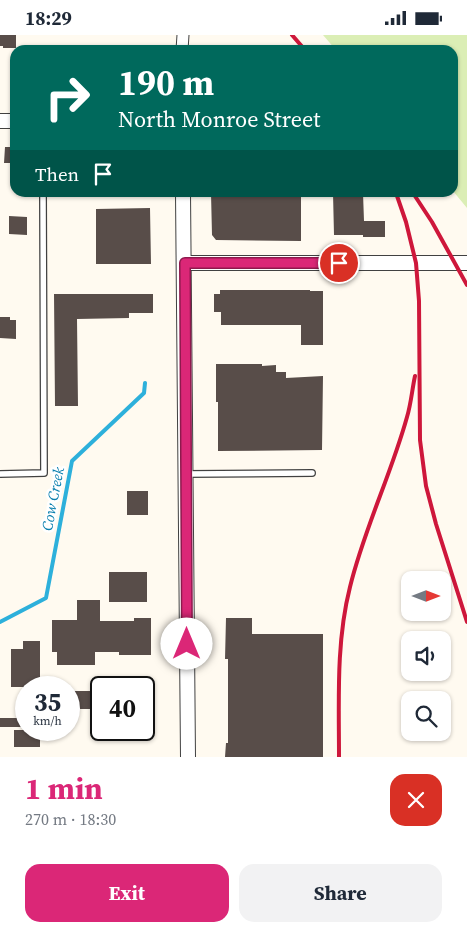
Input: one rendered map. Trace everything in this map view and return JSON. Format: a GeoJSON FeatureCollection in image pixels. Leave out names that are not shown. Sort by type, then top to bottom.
{"type":"FeatureCollection","features":[{"type":"Feature","properties":{"kind":"street"},"geometry":{"type":"LineString","coordinates":[[183,197],[188,757]]}},
{"type":"Feature","properties":{"kind":"street"},"geometry":{"type":"LineString","coordinates":[[185,263],[467,263]]}},
{"type":"Feature","properties":{"kind":"lane"},"geometry":{"type":"LineString","coordinates":[[0,474],[44,473],[43,197]]}},
{"type":"Feature","properties":{"kind":"lane"},"geometry":{"type":"LineString","coordinates":[[186,474],[312,473]]}},
{"type":"Feature","properties":{"kind":"green space"},"geometry":{"type":"Polygon","coordinates":[[[323,35],[467,35],[467,208],[458,197],[458,45],[332,45],[323,35]]]}},
{"type":"Feature","properties":{"kind":"building"},"geometry":{"type":"Polygon","coordinates":[[[0,35],[16,35],[16,45],[10,45],[10,48],[0,46],[0,35]]]}},
{"type":"Feature","properties":{"kind":"building"},"geometry":{"type":"Polygon","coordinates":[[[5,147],[10,147],[10,163],[4,163],[5,147]]]}},
{"type":"Feature","properties":{"kind":"building"},"geometry":{"type":"Polygon","coordinates":[[[211,197],[301,197],[301,241],[216,240],[212,235],[211,197]]]}},
{"type":"Feature","properties":{"kind":"building"},"geometry":{"type":"Polygon","coordinates":[[[333,197],[363,197],[364,221],[385,221],[385,237],[334,235],[333,197]]]}},
{"type":"Feature","properties":{"kind":"building"},"geometry":{"type":"Polygon","coordinates":[[[150,208],[151,264],[96,264],[96,209],[150,208]]]}},
{"type":"Feature","properties":{"kind":"building"},"geometry":{"type":"Polygon","coordinates":[[[9,216],[27,217],[27,235],[9,234],[9,216]]]}},
{"type":"Feature","properties":{"kind":"building"},"geometry":{"type":"Polygon","coordinates":[[[220,290],[323,291],[323,345],[301,345],[301,325],[221,325],[221,312],[214,312],[214,294],[220,294],[220,290]]]}},
{"type":"Feature","properties":{"kind":"building"},"geometry":{"type":"Polygon","coordinates":[[[54,294],[153,294],[153,313],[129,313],[129,318],[77,319],[78,406],[55,406],[54,294]]]}},
{"type":"Feature","properties":{"kind":"building"},"geometry":{"type":"Polygon","coordinates":[[[0,317],[10,317],[10,320],[16,320],[16,339],[0,338],[0,317]]]}},
{"type":"Feature","properties":{"kind":"building"},"geometry":{"type":"Polygon","coordinates":[[[216,364],[276,365],[276,372],[286,372],[286,378],[323,376],[322,450],[218,451],[216,364]]]}},
{"type":"Feature","properties":{"kind":"building"},"geometry":{"type":"Polygon","coordinates":[[[127,491],[148,491],[148,515],[127,515],[127,491]]]}},
{"type":"Feature","properties":{"kind":"building"},"geometry":{"type":"Polygon","coordinates":[[[109,572],[147,572],[147,602],[109,602],[109,572]]]}},
{"type":"Feature","properties":{"kind":"building"},"geometry":{"type":"Polygon","coordinates":[[[77,600],[100,600],[100,621],[134,621],[134,618],[151,618],[151,655],[119,655],[119,652],[95,652],[95,665],[57,665],[57,652],[52,652],[52,620],[77,620],[77,600]]]}},
{"type":"Feature","properties":{"kind":"building"},"geometry":{"type":"Polygon","coordinates":[[[226,618],[252,618],[252,634],[323,634],[323,757],[225,757],[226,743],[228,743],[228,659],[225,659],[226,618]]]}},
{"type":"Feature","properties":{"kind":"building"},"geometry":{"type":"Polygon","coordinates":[[[23,641],[40,641],[40,676],[15,676],[15,687],[11,687],[11,649],[23,649],[23,641]]]}},
{"type":"Feature","properties":{"kind":"building"},"geometry":{"type":"Polygon","coordinates":[[[80,691],[90,691],[90,709],[80,709],[80,691]]]}},
{"type":"Feature","properties":{"kind":"building"},"geometry":{"type":"Polygon","coordinates":[[[0,718],[15,718],[15,727],[0,727],[0,718]]]}},
{"type":"Feature","properties":{"kind":"building"},"geometry":{"type":"Polygon","coordinates":[[[14,730],[15,741],[40,741],[40,747],[14,747],[14,730]]]}},
{"type":"Feature","properties":{"kind":"waterway","name":"Cow Creek"},"geometry":{"type":"LineString","coordinates":[[0,622],[46,598],[72,461],[144,393],[145,383]]}},
{"type":"Feature","properties":{"kind":"railway"},"geometry":{"type":"LineString","coordinates":[[292,35],[301,45]]}},
{"type":"Feature","properties":{"kind":"railway"},"geometry":{"type":"LineString","coordinates":[[397,197],[406,222],[416,263],[419,301],[420,440],[426,486],[467,622]]}},
{"type":"Feature","properties":{"kind":"railway"},"geometry":{"type":"LineString","coordinates":[[416,197],[432,222],[467,285]]}},
{"type":"Feature","properties":{"kind":"railway"},"geometry":{"type":"LineString","coordinates":[[339,757],[340,650],[350,587],[363,544],[401,439],[415,376]]}},
{"type":"Feature","properties":{"kind":"route"},"geometry":{"type":"LineString","coordinates":[[187,644],[185,263],[339,263]]}}]}
